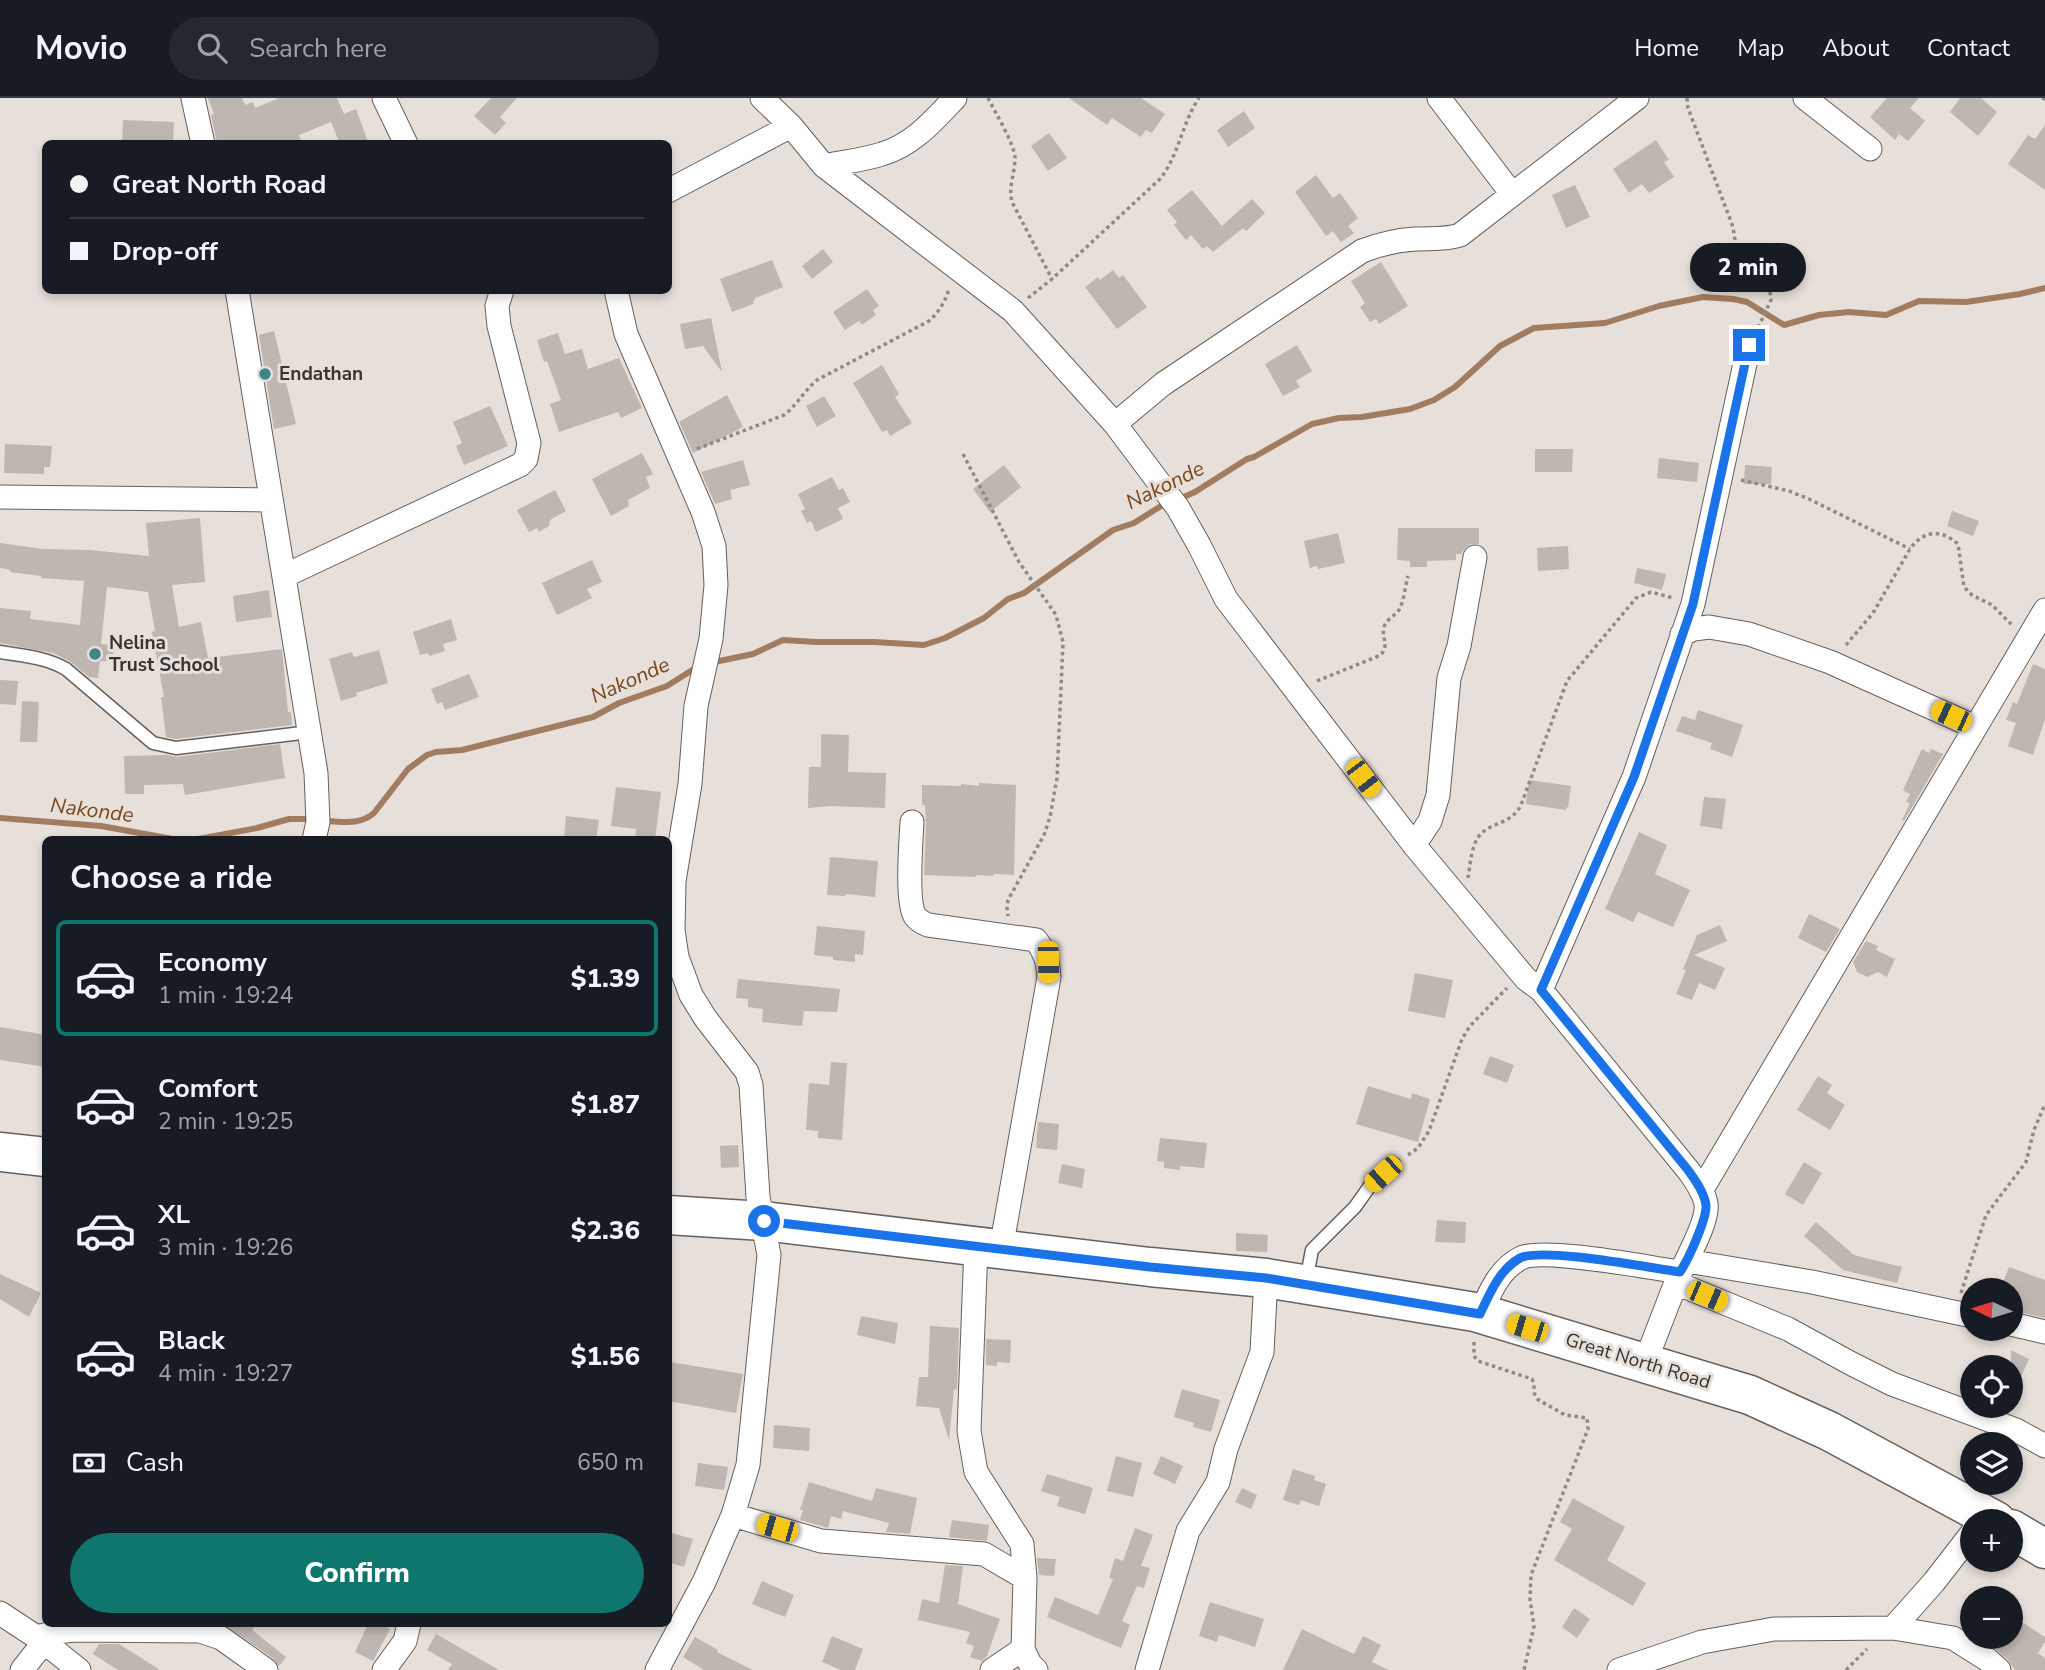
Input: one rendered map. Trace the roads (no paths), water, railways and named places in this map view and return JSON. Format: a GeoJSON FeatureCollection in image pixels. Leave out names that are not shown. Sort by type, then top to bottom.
{"type":"FeatureCollection","features":[{"type":"Feature","properties":{"kind":"highway"},"geometry":{"type":"LineString","coordinates":[[0,1152],[42,1157]]}},
{"type":"Feature","properties":{"kind":"highway","name":"Great North Road"},"geometry":{"type":"LineString","coordinates":[[672,1215],[764,1221],[1266,1278],[1478,1313],[1750,1395],[1829,1431],[1964,1509]]}},
{"type":"Feature","properties":{"kind":"highway","name":"Great North Road"},"geometry":{"type":"LineString","coordinates":[[2023,1539],[2045,1549]]}},
{"type":"Feature","properties":{"kind":"street"},"geometry":{"type":"LineString","coordinates":[[193,98],[202,140]]}},
{"type":"Feature","properties":{"kind":"street"},"geometry":{"type":"LineString","coordinates":[[384,98],[404,140]]}},
{"type":"Feature","properties":{"kind":"street"},"geometry":{"type":"LineString","coordinates":[[762,98],[791,126],[824,166],[1013,311],[1115,424],[1178,508],[1226,599],[1414,845],[1688,1170],[1701,1191],[1706,1206],[1703,1220],[1645,1363]]}},
{"type":"Feature","properties":{"kind":"street"},"geometry":{"type":"LineString","coordinates":[[824,166],[884,154],[896,148],[928,127],[955,98]]}},
{"type":"Feature","properties":{"kind":"street"},"geometry":{"type":"LineString","coordinates":[[1439,98],[1512,194]]}},
{"type":"Feature","properties":{"kind":"street"},"geometry":{"type":"LineString","coordinates":[[1115,424],[1163,384],[1362,251],[1396,240],[1449,238],[1460,235],[1637,98]]}},
{"type":"Feature","properties":{"kind":"street"},"geometry":{"type":"LineString","coordinates":[[1805,98],[1870,149]]}},
{"type":"Feature","properties":{"kind":"street"},"geometry":{"type":"LineString","coordinates":[[672,189],[791,126]]}},
{"type":"Feature","properties":{"kind":"street"},"geometry":{"type":"LineString","coordinates":[[238,294],[316,773],[318,822],[315,836]]}},
{"type":"Feature","properties":{"kind":"street"},"geometry":{"type":"LineString","coordinates":[[617,294],[626,334],[703,512],[714,547],[716,584],[711,639],[696,706],[690,784],[674,881],[673,930],[677,957],[691,995],[747,1072],[751,1085],[758,1197],[769,1255],[748,1465],[733,1515],[704,1583],[657,1670]]}},
{"type":"Feature","properties":{"kind":"street"},"geometry":{"type":"LineString","coordinates":[[284,576],[520,465],[526,459],[529,443],[499,326],[496,296]]}},
{"type":"Feature","properties":{"kind":"street"},"geometry":{"type":"LineString","coordinates":[[1533,984],[1634,777],[1693,604],[1749,345]]}},
{"type":"Feature","properties":{"kind":"street"},"geometry":{"type":"LineString","coordinates":[[0,497],[270,500]]}},
{"type":"Feature","properties":{"kind":"street"},"geometry":{"type":"LineString","coordinates":[[1414,845],[1430,821],[1438,795],[1449,678],[1459,646],[1475,557]]}},
{"type":"Feature","properties":{"kind":"street"},"geometry":{"type":"LineString","coordinates":[[1701,1191],[2045,610]]}},
{"type":"Feature","properties":{"kind":"street"},"geometry":{"type":"LineString","coordinates":[[1682,634],[1709,626],[1749,634],[1830,662],[1975,727]]}},
{"type":"Feature","properties":{"kind":"street"},"geometry":{"type":"LineString","coordinates":[[912,822],[910,901],[914,915],[920,922],[1036,940],[1048,962],[1049,977],[989,1248],[969,1431],[976,1472],[1022,1544],[1025,1578],[1023,1649],[1036,1670]]}},
{"type":"Feature","properties":{"kind":"street"},"geometry":{"type":"LineString","coordinates":[[1478,1313],[1504,1271],[1521,1258],[1533,1254],[1681,1272],[1812,1282],[1960,1313]]}},
{"type":"Feature","properties":{"kind":"street"},"geometry":{"type":"LineString","coordinates":[[1681,1272],[1871,1375],[2016,1430],[2045,1446]]}},
{"type":"Feature","properties":{"kind":"street"},"geometry":{"type":"LineString","coordinates":[[1147,1670],[1188,1531],[1218,1482],[1226,1449],[1262,1352],[1266,1278]]}},
{"type":"Feature","properties":{"kind":"street"},"geometry":{"type":"LineString","coordinates":[[2023,1327],[2045,1332]]}},
{"type":"Feature","properties":{"kind":"street"},"geometry":{"type":"LineString","coordinates":[[733,1515],[821,1541],[984,1554],[1025,1578]]}},
{"type":"Feature","properties":{"kind":"street"},"geometry":{"type":"LineString","coordinates":[[1893,1628],[1960,1555]]}},
{"type":"Feature","properties":{"kind":"street"},"geometry":{"type":"LineString","coordinates":[[0,1613],[41,1639],[79,1670]]}},
{"type":"Feature","properties":{"kind":"street"},"geometry":{"type":"LineString","coordinates":[[384,1670],[405,1641],[408,1627]]}},
{"type":"Feature","properties":{"kind":"street"},"geometry":{"type":"LineString","coordinates":[[22,1670],[41,1639],[55,1632],[202,1628],[266,1670]]}},
{"type":"Feature","properties":{"kind":"street"},"geometry":{"type":"LineString","coordinates":[[1619,1670],[1702,1643],[1774,1629],[1893,1628],[1953,1638],[1999,1670]]}},
{"type":"Feature","properties":{"kind":"street"},"geometry":{"type":"LineString","coordinates":[[992,1670],[1023,1649]]}},
{"type":"Feature","properties":{"kind":"lane"},"geometry":{"type":"LineString","coordinates":[[0,652],[42,659],[66,669],[153,743],[164,747],[176,748],[310,732]]}},
{"type":"Feature","properties":{"kind":"lane"},"geometry":{"type":"LineString","coordinates":[[1306,1285],[1312,1250],[1355,1207],[1372,1184],[1394,1164]]}},
{"type":"Feature","properties":{"kind":"waterway","name":"Nakonde"},"geometry":{"type":"LineString","coordinates":[[1179,499],[1312,424],[1410,409],[1434,400],[1455,387],[1500,346],[1534,328],[1605,323],[1659,306],[1703,297],[1747,302],[1784,325],[1819,315],[1849,312],[1886,315],[1919,301],[1966,302],[2045,288]]}},
{"type":"Feature","properties":{"kind":"waterway","name":"Nakonde"},"geometry":{"type":"LineString","coordinates":[[710,663],[753,654],[783,640],[924,645],[945,638],[984,618],[1008,599],[1024,593],[1113,530],[1134,523],[1169,501]]}},
{"type":"Feature","properties":{"kind":"waterway","name":"Nakonde"},"geometry":{"type":"LineString","coordinates":[[328,821],[352,822],[369,817],[408,769],[427,755],[462,750],[593,717],[619,703],[667,686],[697,667]]}},
{"type":"Feature","properties":{"kind":"waterway","name":"Nakonde"},"geometry":{"type":"LineString","coordinates":[[0,818],[101,826],[156,836]]}},
{"type":"Feature","properties":{"kind":"waterway","name":"Nakonde"},"geometry":{"type":"LineString","coordinates":[[214,836],[289,819],[308,819]]}},
{"type":"Feature","properties":{"kind":"place","name":"Endathan"},"geometry":{"type":"Point","coordinates":[265,374]}},
{"type":"Feature","properties":{"kind":"place","name":"Nelina Trust School"},"geometry":{"type":"Point","coordinates":[95,654]}}]}
